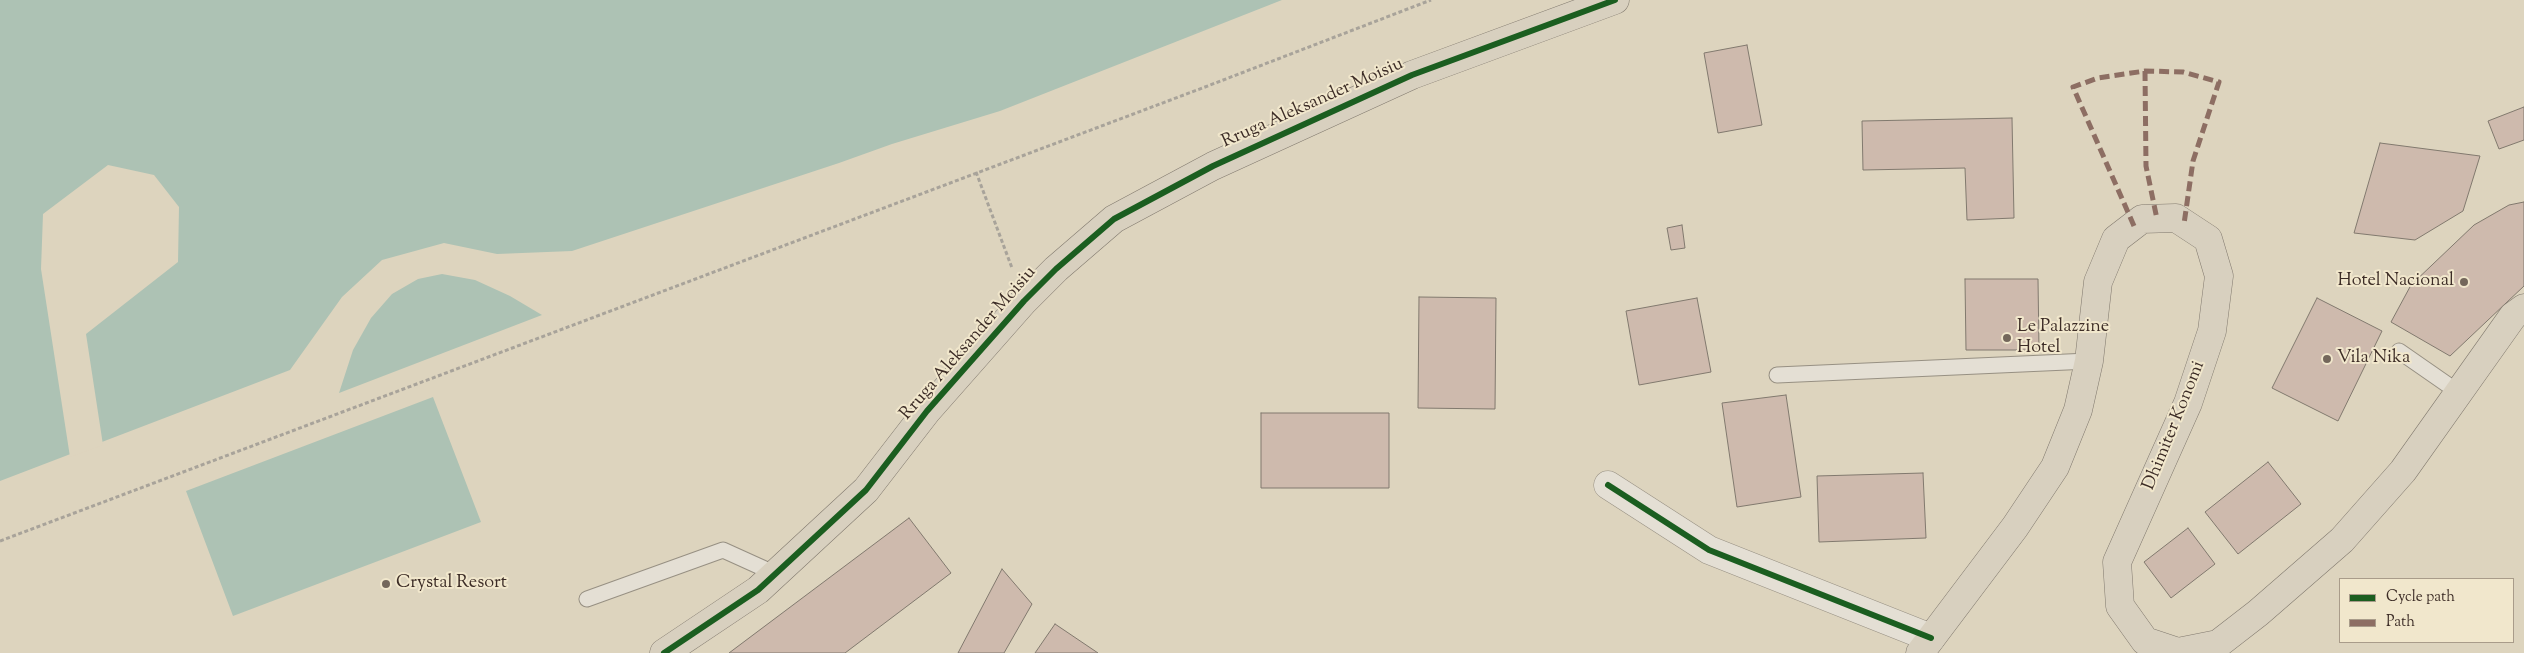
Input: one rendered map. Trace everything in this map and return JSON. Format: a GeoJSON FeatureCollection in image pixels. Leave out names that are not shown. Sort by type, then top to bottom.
{"type":"FeatureCollection","features":[{"type":"Feature","properties":{"kind":"main road","name":"Rruga Aleksander Moisiu"},"geometry":{"type":"LineString","coordinates":[[664,653],[758,590],[866,490],[927,411],[1024,301],[1056,269],[1114,219],[1212,166],[1412,75],[1615,0]]}},
{"type":"Feature","properties":{"kind":"main road","name":"Dhimiter Konomi"},"geometry":{"type":"LineString","coordinates":[[1926,646],[2015,527],[2055,467],[2078,410],[2089,361],[2098,282],[2116,240],[2142,219],[2176,218],[2208,239],[2219,276],[2212,331],[2188,403],[2117,562],[2120,606],[2145,641],[2178,652],[2218,644],[2258,613],[2342,540],[2403,471],[2458,392],[2520,314]]}},
{"type":"Feature","properties":{"kind":"street"},"geometry":{"type":"LineString","coordinates":[[1608,485],[1709,550],[1926,646]]}},
{"type":"Feature","properties":{"kind":"lane"},"geometry":{"type":"LineString","coordinates":[[2399,350],[2458,392]]}},
{"type":"Feature","properties":{"kind":"lane"},"geometry":{"type":"LineString","coordinates":[[1777,375],[2089,361]]}},
{"type":"Feature","properties":{"kind":"lane"},"geometry":{"type":"LineString","coordinates":[[587,599],[723,550],[776,574]]}},
{"type":"Feature","properties":{"kind":"path"},"geometry":{"type":"LineString","coordinates":[[0,541],[1431,0]]}},
{"type":"Feature","properties":{"kind":"path"},"geometry":{"type":"LineString","coordinates":[[976,172],[1024,301]]}},
{"type":"Feature","properties":{"kind":"shaded area"},"geometry":{"type":"Polygon","coordinates":[[[0,0],[1282,0],[1000,111],[892,144],[572,251],[497,254],[444,243],[382,260],[342,297],[290,370],[0,481],[0,0]]]}},
{"type":"Feature","properties":{"kind":"shaded area"},"geometry":{"type":"Polygon","coordinates":[[[442,274],[475,280],[510,296],[542,315],[339,393],[353,350],[371,318],[392,294],[418,279],[442,274]]]}},
{"type":"Feature","properties":{"kind":"shaded area"},"geometry":{"type":"Polygon","coordinates":[[[433,397],[481,522],[233,616],[186,491],[433,397]]]}},
{"type":"Feature","properties":{"kind":"pier"},"geometry":{"type":"Polygon","coordinates":[[[108,165],[154,175],[179,207],[178,262],[86,334],[103,445],[70,457],[41,269],[43,214],[108,165]]]}},
{"type":"Feature","properties":{"kind":"building"},"geometry":{"type":"Polygon","coordinates":[[[1747,45],[1762,125],[1718,133],[1704,53],[1747,45]]]}},
{"type":"Feature","properties":{"kind":"building"},"geometry":{"type":"Polygon","coordinates":[[[2524,107],[2524,140],[2499,149],[2488,121],[2524,107]]]}},
{"type":"Feature","properties":{"kind":"building"},"geometry":{"type":"Polygon","coordinates":[[[2012,118],[2014,218],[1967,220],[1965,168],[1863,170],[1862,121],[2012,118]]]}},
{"type":"Feature","properties":{"kind":"building"},"geometry":{"type":"Polygon","coordinates":[[[2380,143],[2480,156],[2463,211],[2415,240],[2354,233],[2380,143]]]}},
{"type":"Feature","properties":{"kind":"building"},"geometry":{"type":"Polygon","coordinates":[[[2524,202],[2524,286],[2450,356],[2391,322],[2411,285],[2474,225],[2509,205],[2524,202]]]}},
{"type":"Feature","properties":{"kind":"building"},"geometry":{"type":"Polygon","coordinates":[[[1682,225],[1685,248],[1671,250],[1667,228],[1682,225]]]}},
{"type":"Feature","properties":{"kind":"building"},"geometry":{"type":"Polygon","coordinates":[[[1965,279],[2038,279],[2039,350],[1966,350],[1965,279]]]}},
{"type":"Feature","properties":{"kind":"building"},"geometry":{"type":"Polygon","coordinates":[[[1419,297],[1496,298],[1495,409],[1418,408],[1419,297]]]}},
{"type":"Feature","properties":{"kind":"building"},"geometry":{"type":"Polygon","coordinates":[[[1697,298],[1711,372],[1639,385],[1626,311],[1697,298]]]}},
{"type":"Feature","properties":{"kind":"building","name":"Vila Nika"},"geometry":{"type":"Polygon","coordinates":[[[2317,298],[2382,331],[2338,421],[2272,388],[2317,298]]]}},
{"type":"Feature","properties":{"kind":"building"},"geometry":{"type":"Polygon","coordinates":[[[1786,395],[1801,497],[1737,507],[1722,403],[1786,395]]]}},
{"type":"Feature","properties":{"kind":"building"},"geometry":{"type":"Polygon","coordinates":[[[1261,413],[1389,413],[1389,488],[1261,488],[1261,413]]]}},
{"type":"Feature","properties":{"kind":"building"},"geometry":{"type":"Polygon","coordinates":[[[2268,462],[2301,504],[2238,554],[2205,512],[2268,462]]]}},
{"type":"Feature","properties":{"kind":"building"},"geometry":{"type":"Polygon","coordinates":[[[1923,473],[1926,538],[1819,542],[1817,476],[1923,473]]]}},
{"type":"Feature","properties":{"kind":"building"},"geometry":{"type":"Polygon","coordinates":[[[909,518],[951,573],[845,653],[729,653],[909,518]]]}},
{"type":"Feature","properties":{"kind":"building"},"geometry":{"type":"Polygon","coordinates":[[[2188,528],[2215,564],[2171,598],[2144,562],[2188,528]]]}},
{"type":"Feature","properties":{"kind":"building"},"geometry":{"type":"Polygon","coordinates":[[[1002,569],[1032,604],[1004,653],[958,653],[1002,569]]]}},
{"type":"Feature","properties":{"kind":"building"},"geometry":{"type":"Polygon","coordinates":[[[1055,624],[1098,653],[1035,653],[1055,624]]]}},
{"type":"Feature","properties":{"kind":"marked path"},"geometry":{"type":"LineString","coordinates":[[2145,71],[2146,166],[2157,219]]}},
{"type":"Feature","properties":{"kind":"marked path"},"geometry":{"type":"LineString","coordinates":[[2134,226],[2073,87],[2098,78],[2145,71],[2183,72],[2219,82],[2193,161],[2184,224]]}},
{"type":"Feature","properties":{"kind":"cycle path"},"geometry":{"type":"LineString","coordinates":[[664,653],[758,590],[866,490],[927,411],[1024,301],[1056,269],[1114,219],[1213,166],[1412,75],[1615,0]]}},
{"type":"Feature","properties":{"kind":"cycle path"},"geometry":{"type":"LineString","coordinates":[[1608,485],[1709,550],[1931,638]]}},
{"type":"Feature","properties":{"kind":"place","name":"Hotel Nacional"},"geometry":{"type":"Point","coordinates":[2464,282]}},
{"type":"Feature","properties":{"kind":"place","name":"Le Palazzine Hotel"},"geometry":{"type":"Point","coordinates":[2007,338]}},
{"type":"Feature","properties":{"kind":"place","name":"Vila Nika"},"geometry":{"type":"Point","coordinates":[2327,359]}},
{"type":"Feature","properties":{"kind":"place","name":"Crystal Resort"},"geometry":{"type":"Point","coordinates":[386,584]}}]}
